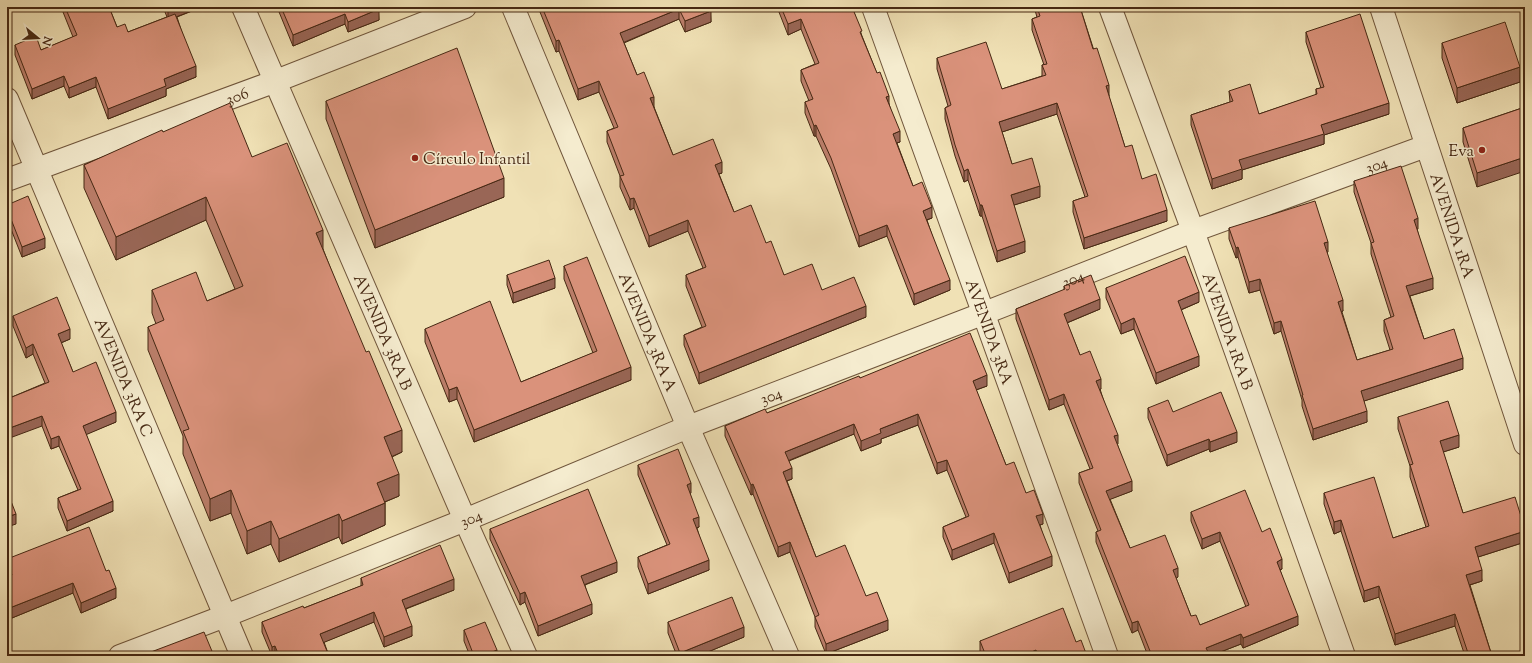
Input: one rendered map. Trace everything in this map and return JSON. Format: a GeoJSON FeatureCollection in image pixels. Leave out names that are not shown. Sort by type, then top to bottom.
{"type":"FeatureCollection","features":[{"type":"Feature","properties":{"kind":"street","name":"AVENIDA 3RA B"},"geometry":{"type":"LineString","coordinates":[[243,7],[465,520],[526,656]]}},
{"type":"Feature","properties":{"kind":"street","name":"306"},"geometry":{"type":"LineString","coordinates":[[7,180],[276,81],[465,7]]}},
{"type":"Feature","properties":{"kind":"street","name":"AVENIDA 3RA A"},"geometry":{"type":"LineString","coordinates":[[513,7],[688,427],[788,656]]}},
{"type":"Feature","properties":{"kind":"street","name":"AVENIDA 3RA"},"geometry":{"type":"LineString","coordinates":[[872,7],[1107,656]]}},
{"type":"Feature","properties":{"kind":"street","name":"AVENIDA 1RA B"},"geometry":{"type":"LineString","coordinates":[[1110,7],[1193,231],[1344,656]]}},
{"type":"Feature","properties":{"kind":"street","name":"AVENIDA 1RA"},"geometry":{"type":"LineString","coordinates":[[1381,7],[1525,444]]}},
{"type":"Feature","properties":{"kind":"street","name":"AVENIDA 3RA C"},"geometry":{"type":"LineString","coordinates":[[7,99],[242,656]]}},
{"type":"Feature","properties":{"kind":"street","name":"304"},"geometry":{"type":"LineString","coordinates":[[120,656],[225,616],[465,520],[688,427],[1193,231],[1426,146]]}},
{"type":"Feature","properties":{"kind":"building"},"geometry":{"type":"Polygon","coordinates":[[[65,7],[109,7],[117,27],[125,24],[128,32],[175,14],[196,66],[164,79],[166,86],[108,109],[96,77],[69,88],[64,76],[32,89],[15,45],[36,36],[41,50],[77,35],[65,7]]]}},
{"type":"Feature","properties":{"kind":"building"},"geometry":{"type":"Polygon","coordinates":[[[167,7],[177,7],[168,10],[167,7]]]}},
{"type":"Feature","properties":{"kind":"building"},"geometry":{"type":"Polygon","coordinates":[[[281,7],[378,7],[379,9],[348,22],[345,14],[293,35],[281,7]]]}},
{"type":"Feature","properties":{"kind":"building"},"geometry":{"type":"Polygon","coordinates":[[[542,7],[710,7],[711,11],[685,21],[679,9],[620,33],[637,75],[644,72],[654,97],[650,98],[673,155],[713,139],[722,162],[715,165],[734,212],[751,205],[766,243],[771,241],[784,275],[812,264],[822,290],[854,277],[866,306],[699,373],[684,335],[706,326],[686,275],[706,267],[688,220],[649,236],[634,198],[630,199],[620,176],[624,175],[607,131],[618,127],[599,81],[578,89],[559,40],[556,41],[542,7]]]}},
{"type":"Feature","properties":{"kind":"building"},"geometry":{"type":"Polygon","coordinates":[[[781,7],[852,7],[862,31],[860,32],[877,73],[880,72],[889,96],[886,97],[900,131],[893,134],[913,186],[922,182],[932,207],[923,211],[950,280],[914,294],[887,225],[859,236],[831,158],[816,125],[814,126],[805,102],[813,99],[801,70],[819,63],[801,19],[788,24],[781,7]]]}},
{"type":"Feature","properties":{"kind":"building"},"geometry":{"type":"Polygon","coordinates":[[[1037,7],[1080,7],[1093,49],[1097,48],[1109,85],[1106,86],[1125,147],[1132,145],[1142,179],[1156,174],[1167,210],[1084,238],[1073,201],[1088,196],[1057,103],[999,122],[1012,164],[1032,158],[1040,186],[1011,195],[1025,241],[997,251],[968,169],[964,171],[955,145],[945,108],[951,105],[937,58],[986,42],[1002,89],[1046,75],[1042,65],[1047,64],[1032,19],[1040,16],[1037,7]]]}},
{"type":"Feature","properties":{"kind":"building"},"geometry":{"type":"Polygon","coordinates":[[[1360,14],[1389,103],[1321,125],[1324,134],[1239,160],[1242,169],[1212,179],[1191,115],[1233,101],[1229,91],[1250,84],[1259,114],[1317,94],[1316,89],[1324,87],[1306,32],[1360,14]]]}},
{"type":"Feature","properties":{"kind":"building"},"geometry":{"type":"Polygon","coordinates":[[[1505,22],[1520,67],[1457,88],[1442,43],[1505,22]]]}},
{"type":"Feature","properties":{"kind":"building","name":"Círculo Infantil"},"geometry":{"type":"Polygon","coordinates":[[[457,48],[504,178],[375,230],[326,101],[457,48]]]}},
{"type":"Feature","properties":{"kind":"building"},"geometry":{"type":"Polygon","coordinates":[[[230,103],[252,157],[287,143],[323,230],[316,233],[366,352],[369,351],[402,430],[384,437],[399,474],[377,483],[385,503],[342,521],[339,514],[279,539],[271,521],[247,531],[231,490],[210,499],[183,431],[189,429],[148,327],[164,320],[152,290],[196,272],[207,301],[243,286],[206,197],[116,237],[84,165],[162,130],[163,132],[230,103]]]}},
{"type":"Feature","properties":{"kind":"building"},"geometry":{"type":"Polygon","coordinates":[[[1525,107],[1525,157],[1477,173],[1463,128],[1525,107]]]}},
{"type":"Feature","properties":{"kind":"building"},"geometry":{"type":"Polygon","coordinates":[[[1401,166],[1418,218],[1414,220],[1433,278],[1406,286],[1424,339],[1454,329],[1463,358],[1361,391],[1367,411],[1313,429],[1281,321],[1274,323],[1260,279],[1249,282],[1238,247],[1236,248],[1229,228],[1315,201],[1328,242],[1324,243],[1343,300],[1338,302],[1357,360],[1393,349],[1384,320],[1394,316],[1371,243],[1374,242],[1354,181],[1401,166]]]}},
{"type":"Feature","properties":{"kind":"building"},"geometry":{"type":"Polygon","coordinates":[[[28,196],[45,238],[22,247],[7,209],[7,205],[28,196]]]}},
{"type":"Feature","properties":{"kind":"building"},"geometry":{"type":"Polygon","coordinates":[[[1185,256],[1199,292],[1178,301],[1199,356],[1156,373],[1134,318],[1121,324],[1106,288],[1185,256]]]}},
{"type":"Feature","properties":{"kind":"building"},"geometry":{"type":"Polygon","coordinates":[[[587,257],[631,367],[474,430],[457,387],[449,390],[425,329],[490,301],[521,382],[597,351],[564,266],[587,257]]]}},
{"type":"Feature","properties":{"kind":"building"},"geometry":{"type":"Polygon","coordinates":[[[549,260],[555,278],[513,293],[507,275],[549,260]]]}},
{"type":"Feature","properties":{"kind":"building"},"geometry":{"type":"Polygon","coordinates":[[[1091,275],[1100,299],[1064,314],[1080,355],[1090,351],[1101,379],[1096,381],[1118,435],[1114,436],[1132,481],[1106,491],[1130,548],[1165,535],[1178,568],[1173,570],[1191,616],[1196,615],[1200,625],[1249,605],[1220,532],[1202,539],[1191,512],[1245,490],[1262,532],[1270,528],[1282,559],[1277,562],[1298,616],[1243,638],[1241,634],[1206,648],[1210,656],[1152,656],[1138,621],[1132,623],[1096,532],[1101,530],[1079,473],[1093,468],[1064,394],[1049,400],[1016,309],[1065,289],[1064,286],[1091,275]]]}},
{"type":"Feature","properties":{"kind":"building"},"geometry":{"type":"Polygon","coordinates":[[[57,297],[70,329],[58,334],[73,372],[96,362],[116,412],[83,426],[113,501],[67,521],[58,498],[81,489],[59,436],[51,439],[42,416],[7,429],[7,395],[11,393],[12,397],[49,382],[33,344],[26,348],[13,316],[57,297]]]}},
{"type":"Feature","properties":{"kind":"building"},"geometry":{"type":"Polygon","coordinates":[[[970,333],[987,375],[973,381],[1006,465],[1014,462],[1026,493],[1034,490],[1043,514],[1036,516],[1052,556],[1009,573],[994,533],[952,550],[943,527],[969,516],[947,460],[937,463],[918,414],[880,429],[881,433],[861,441],[854,424],[785,452],[792,468],[783,472],[816,557],[845,545],[866,596],[877,592],[888,620],[826,644],[815,617],[819,615],[790,542],[778,547],[753,484],[751,485],[725,426],[765,409],[767,413],[859,376],[860,378],[970,333]]]}},
{"type":"Feature","properties":{"kind":"building"},"geometry":{"type":"Polygon","coordinates":[[[1221,392],[1237,432],[1210,442],[1209,439],[1167,455],[1148,408],[1168,400],[1173,412],[1221,392]]]}},
{"type":"Feature","properties":{"kind":"building"},"geometry":{"type":"Polygon","coordinates":[[[1448,401],[1459,435],[1440,441],[1463,513],[1515,497],[1525,529],[1525,531],[1475,547],[1482,570],[1466,575],[1492,656],[1469,656],[1455,614],[1395,634],[1379,586],[1364,591],[1341,520],[1334,522],[1324,493],[1374,477],[1393,538],[1429,526],[1410,465],[1413,464],[1398,417],[1448,401]]]}},
{"type":"Feature","properties":{"kind":"building"},"geometry":{"type":"Polygon","coordinates":[[[678,449],[691,483],[687,485],[699,517],[693,519],[709,560],[648,584],[638,557],[670,544],[638,465],[678,449]]]}},
{"type":"Feature","properties":{"kind":"building"},"geometry":{"type":"Polygon","coordinates":[[[588,489],[617,562],[581,576],[592,604],[538,626],[525,592],[520,594],[490,529],[588,489]]]}},
{"type":"Feature","properties":{"kind":"building"},"geometry":{"type":"Polygon","coordinates":[[[7,491],[16,514],[7,517],[7,491]]]}},
{"type":"Feature","properties":{"kind":"building"},"geometry":{"type":"Polygon","coordinates":[[[89,527],[106,571],[109,570],[116,588],[81,603],[73,583],[7,609],[7,576],[12,575],[7,564],[7,559],[89,527]]]}},
{"type":"Feature","properties":{"kind":"building"},"geometry":{"type":"Polygon","coordinates":[[[440,545],[454,579],[402,600],[412,626],[384,637],[374,612],[320,634],[329,656],[279,656],[275,646],[272,647],[262,622],[303,606],[304,608],[363,585],[361,578],[440,545]]]}},
{"type":"Feature","properties":{"kind":"building"},"geometry":{"type":"Polygon","coordinates":[[[732,597],[744,627],[680,653],[668,622],[732,597]]]}},
{"type":"Feature","properties":{"kind":"building"},"geometry":{"type":"Polygon","coordinates":[[[1063,608],[1076,642],[1081,640],[1087,656],[1038,656],[1036,650],[1022,656],[986,656],[980,641],[1063,608]]]}},
{"type":"Feature","properties":{"kind":"building"},"geometry":{"type":"Polygon","coordinates":[[[485,622],[497,650],[492,652],[494,656],[474,656],[464,630],[485,622]]]}},
{"type":"Feature","properties":{"kind":"building"},"geometry":{"type":"Polygon","coordinates":[[[204,632],[214,656],[142,656],[143,655],[204,632]]]}},
{"type":"Feature","properties":{"kind":"building"},"geometry":{"type":"Polygon","coordinates":[[[383,653],[384,656],[376,656],[383,653]]]}},
{"type":"Feature","properties":{"kind":"place","name":"Eva"},"geometry":{"type":"Point","coordinates":[1482,150]}},
{"type":"Feature","properties":{"kind":"place","name":"Círculo Infantil"},"geometry":{"type":"Point","coordinates":[415,158]}}]}
